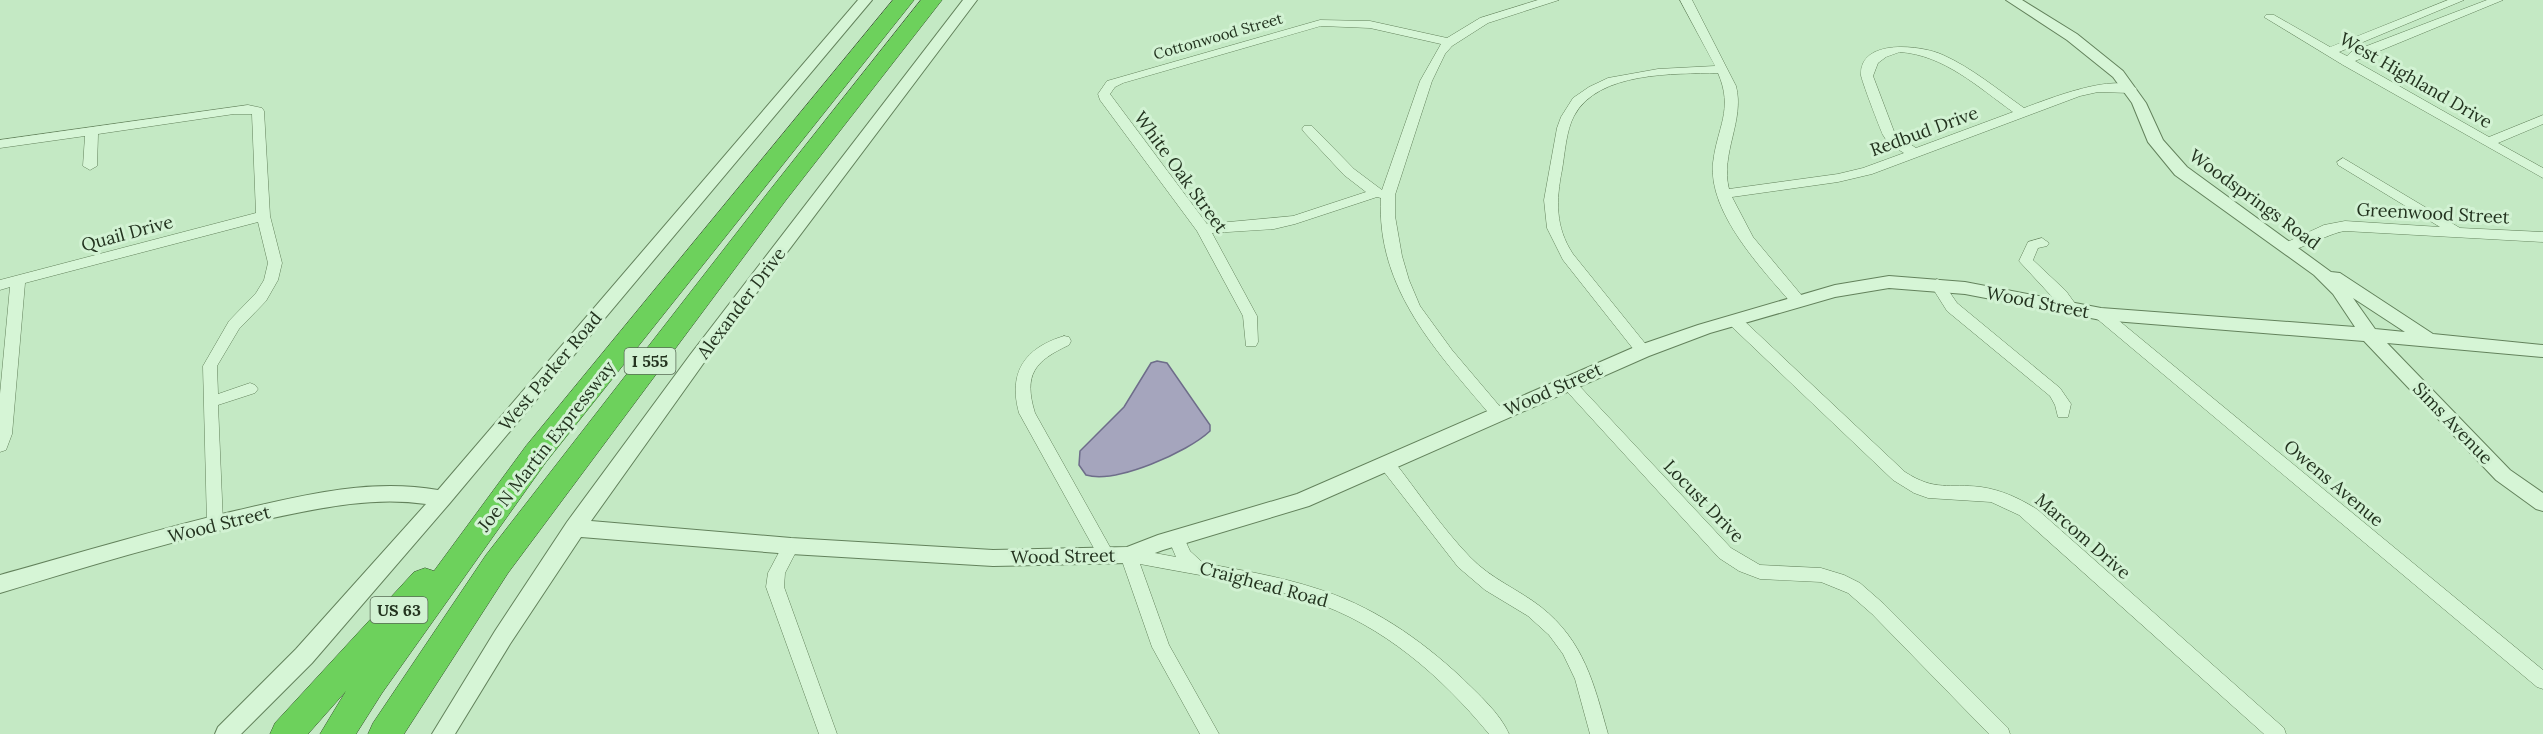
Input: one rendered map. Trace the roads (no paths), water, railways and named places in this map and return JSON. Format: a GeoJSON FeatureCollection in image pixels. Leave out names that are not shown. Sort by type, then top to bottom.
{"type":"FeatureCollection","features":[{"type":"Feature","properties":{"kind":"highway","name":"Joe N Martin Expressway"},"geometry":{"type":"LineString","coordinates":[[337,734],[370,682],[511,488],[593,383],[904,0]]}},
{"type":"Feature","properties":{"kind":"highway","name":"Joe N Martin Expressway"},"geometry":{"type":"LineString","coordinates":[[385,734],[497,564],[778,195],[932,0]]}},
{"type":"Feature","properties":{"kind":"highway","name":"US 63"},"geometry":{"type":"LineString","coordinates":[[287,734],[511,488]]}},
{"type":"Feature","properties":{"kind":"street","name":"West Parker Road"},"geometry":{"type":"LineString","coordinates":[[226,734],[304,656],[442,499],[865,0]]}},
{"type":"Feature","properties":{"kind":"street","name":"Alexander Drive"},"geometry":{"type":"LineString","coordinates":[[443,734],[574,528],[649,423],[970,0]]}},
{"type":"Feature","properties":{"kind":"street"},"geometry":{"type":"LineString","coordinates":[[1497,413],[1428,329],[1412,305],[1392,247],[1382,194],[1439,54],[1449,42],[1480,22],[1523,3],[1553,0]]}},
{"type":"Feature","properties":{"kind":"street"},"geometry":{"type":"LineString","coordinates":[[1686,0],[1730,88],[1733,106],[1730,128],[1721,151],[1719,171],[1725,194],[1749,242],[1798,301]]}},
{"type":"Feature","properties":{"kind":"street","name":"Woodsprings Road"},"geometry":{"type":"LineString","coordinates":[[2013,0],[2102,59],[2131,89],[2156,142],[2173,163],[2195,183],[2320,271],[2339,290],[2370,336]]}},
{"type":"Feature","properties":{"kind":"street"},"geometry":{"type":"LineString","coordinates":[[2330,51],[2458,0]]}},
{"type":"Feature","properties":{"kind":"street"},"geometry":{"type":"LineString","coordinates":[[2347,62],[2355,55],[2497,0]]}},
{"type":"Feature","properties":{"kind":"street","name":"West Highland Drive"},"geometry":{"type":"LineString","coordinates":[[2270,17],[2543,174]]}},
{"type":"Feature","properties":{"kind":"street","name":"Cottonwood Street"},"geometry":{"type":"LineString","coordinates":[[1106,89],[1119,80],[1320,23],[1342,21],[1382,24],[1449,42]]}},
{"type":"Feature","properties":{"kind":"street"},"geometry":{"type":"LineString","coordinates":[[1915,153],[1900,146],[1885,131],[1881,111],[1866,76],[1873,60],[1886,52],[1900,48],[1914,49],[1941,57],[2022,113]]}},
{"type":"Feature","properties":{"kind":"street"},"geometry":{"type":"LineString","coordinates":[[1642,351],[1569,259],[1556,236],[1551,221],[1550,199],[1567,117],[1580,99],[1597,87],[1615,80],[1666,71],[1721,69]]}},
{"type":"Feature","properties":{"kind":"street","name":"White Oak Street"},"geometry":{"type":"LineString","coordinates":[[1106,89],[1104,94],[1106,100],[1203,229],[1250,316],[1251,342]]}},
{"type":"Feature","properties":{"kind":"street","name":"Redbud Drive"},"geometry":{"type":"LineString","coordinates":[[1725,194],[1838,178],[1867,171],[2086,90],[2131,89]]}},
{"type":"Feature","properties":{"kind":"street"},"geometry":{"type":"LineString","coordinates":[[0,144],[234,110],[258,111],[263,216],[275,259],[271,280],[261,297],[234,325],[210,366],[215,523]]}},
{"type":"Feature","properties":{"kind":"street"},"geometry":{"type":"LineString","coordinates":[[2489,142],[2543,119]]}},
{"type":"Feature","properties":{"kind":"street"},"geometry":{"type":"LineString","coordinates":[[1308,129],[1349,172],[1382,194]]}},
{"type":"Feature","properties":{"kind":"street"},"geometry":{"type":"LineString","coordinates":[[90,165],[92,131]]}},
{"type":"Feature","properties":{"kind":"street"},"geometry":{"type":"LineString","coordinates":[[2343,162],[2457,231]]}},
{"type":"Feature","properties":{"kind":"street"},"geometry":{"type":"LineString","coordinates":[[1203,229],[1255,227],[1295,220],[1382,194]]}},
{"type":"Feature","properties":{"kind":"street","name":"Quail Drive"},"geometry":{"type":"LineString","coordinates":[[0,285],[263,216]]}},
{"type":"Feature","properties":{"kind":"street","name":"Greenwood Street"},"geometry":{"type":"LineString","coordinates":[[2288,247],[2329,228],[2345,226],[2543,237]]}},
{"type":"Feature","properties":{"kind":"street"},"geometry":{"type":"LineString","coordinates":[[2042,243],[2033,245],[2026,261],[2072,309]]}},
{"type":"Feature","properties":{"kind":"street"},"geometry":{"type":"LineString","coordinates":[[2320,271],[2430,340]]}},
{"type":"Feature","properties":{"kind":"street"},"geometry":{"type":"LineString","coordinates":[[0,446],[4,434],[18,280]]}},
{"type":"Feature","properties":{"kind":"street","name":"Wood Street"},"geometry":{"type":"LineString","coordinates":[[574,528],[791,546],[993,558],[1128,555],[1302,500],[1642,351],[1798,301],[1889,282],[1937,284],[2101,314],[2273,326],[2543,351]]}},
{"type":"Feature","properties":{"kind":"street"},"geometry":{"type":"LineString","coordinates":[[1937,284],[1952,307],[2055,392],[2063,404],[2063,413]]}},
{"type":"Feature","properties":{"kind":"street","name":"Owens Avenue"},"geometry":{"type":"LineString","coordinates":[[2101,314],[2543,681]]}},
{"type":"Feature","properties":{"kind":"street","name":"Marcom Drive"},"geometry":{"type":"LineString","coordinates":[[1735,321],[1910,484],[1934,494],[1974,493],[1999,497],[2032,515],[2277,734]]}},
{"type":"Feature","properties":{"kind":"street","name":"Sims Avenue"},"geometry":{"type":"LineString","coordinates":[[2370,336],[2503,475],[2543,503]]}},
{"type":"Feature","properties":{"kind":"street"},"geometry":{"type":"LineString","coordinates":[[1064,341],[1042,352],[1028,368],[1020,382],[1021,398],[1032,422],[1107,556]]}},
{"type":"Feature","properties":{"kind":"street","name":"Locust Drive"},"geometry":{"type":"LineString","coordinates":[[1567,382],[1719,548],[1730,557],[1766,573],[1808,572],[1847,583],[1864,595],[2001,734]]}},
{"type":"Feature","properties":{"kind":"street"},"geometry":{"type":"LineString","coordinates":[[210,402],[250,389]]}},
{"type":"Feature","properties":{"kind":"street"},"geometry":{"type":"LineString","coordinates":[[1387,464],[1464,562],[1491,585],[1534,611],[1555,630],[1570,649],[1584,679],[1599,734]]}},
{"type":"Feature","properties":{"kind":"street","name":"Wood Street"},"geometry":{"type":"LineString","coordinates":[[0,584],[215,523],[310,502],[365,495],[410,493],[442,499]]}},
{"type":"Feature","properties":{"kind":"street","name":"Craighead Road"},"geometry":{"type":"LineString","coordinates":[[1176,538],[1179,550],[1186,560],[1198,569],[1314,595],[1370,619],[1423,654],[1439,668],[1500,734]]}},
{"type":"Feature","properties":{"kind":"street"},"geometry":{"type":"LineString","coordinates":[[791,546],[777,573],[775,587],[828,734]]}},
{"type":"Feature","properties":{"kind":"street"},"geometry":{"type":"LineString","coordinates":[[1128,555],[1198,569]]}},
{"type":"Feature","properties":{"kind":"street"},"geometry":{"type":"LineString","coordinates":[[1128,555],[1161,647],[1210,734]]}},
{"type":"Feature","properties":{"kind":"water"},"geometry":{"type":"Polygon","coordinates":[[[1157,361],[1167,363],[1210,425],[1210,431],[1169,457],[1133,471],[1099,477],[1086,475],[1079,465],[1080,451],[1124,407],[1151,363],[1157,361]]]}}]}
